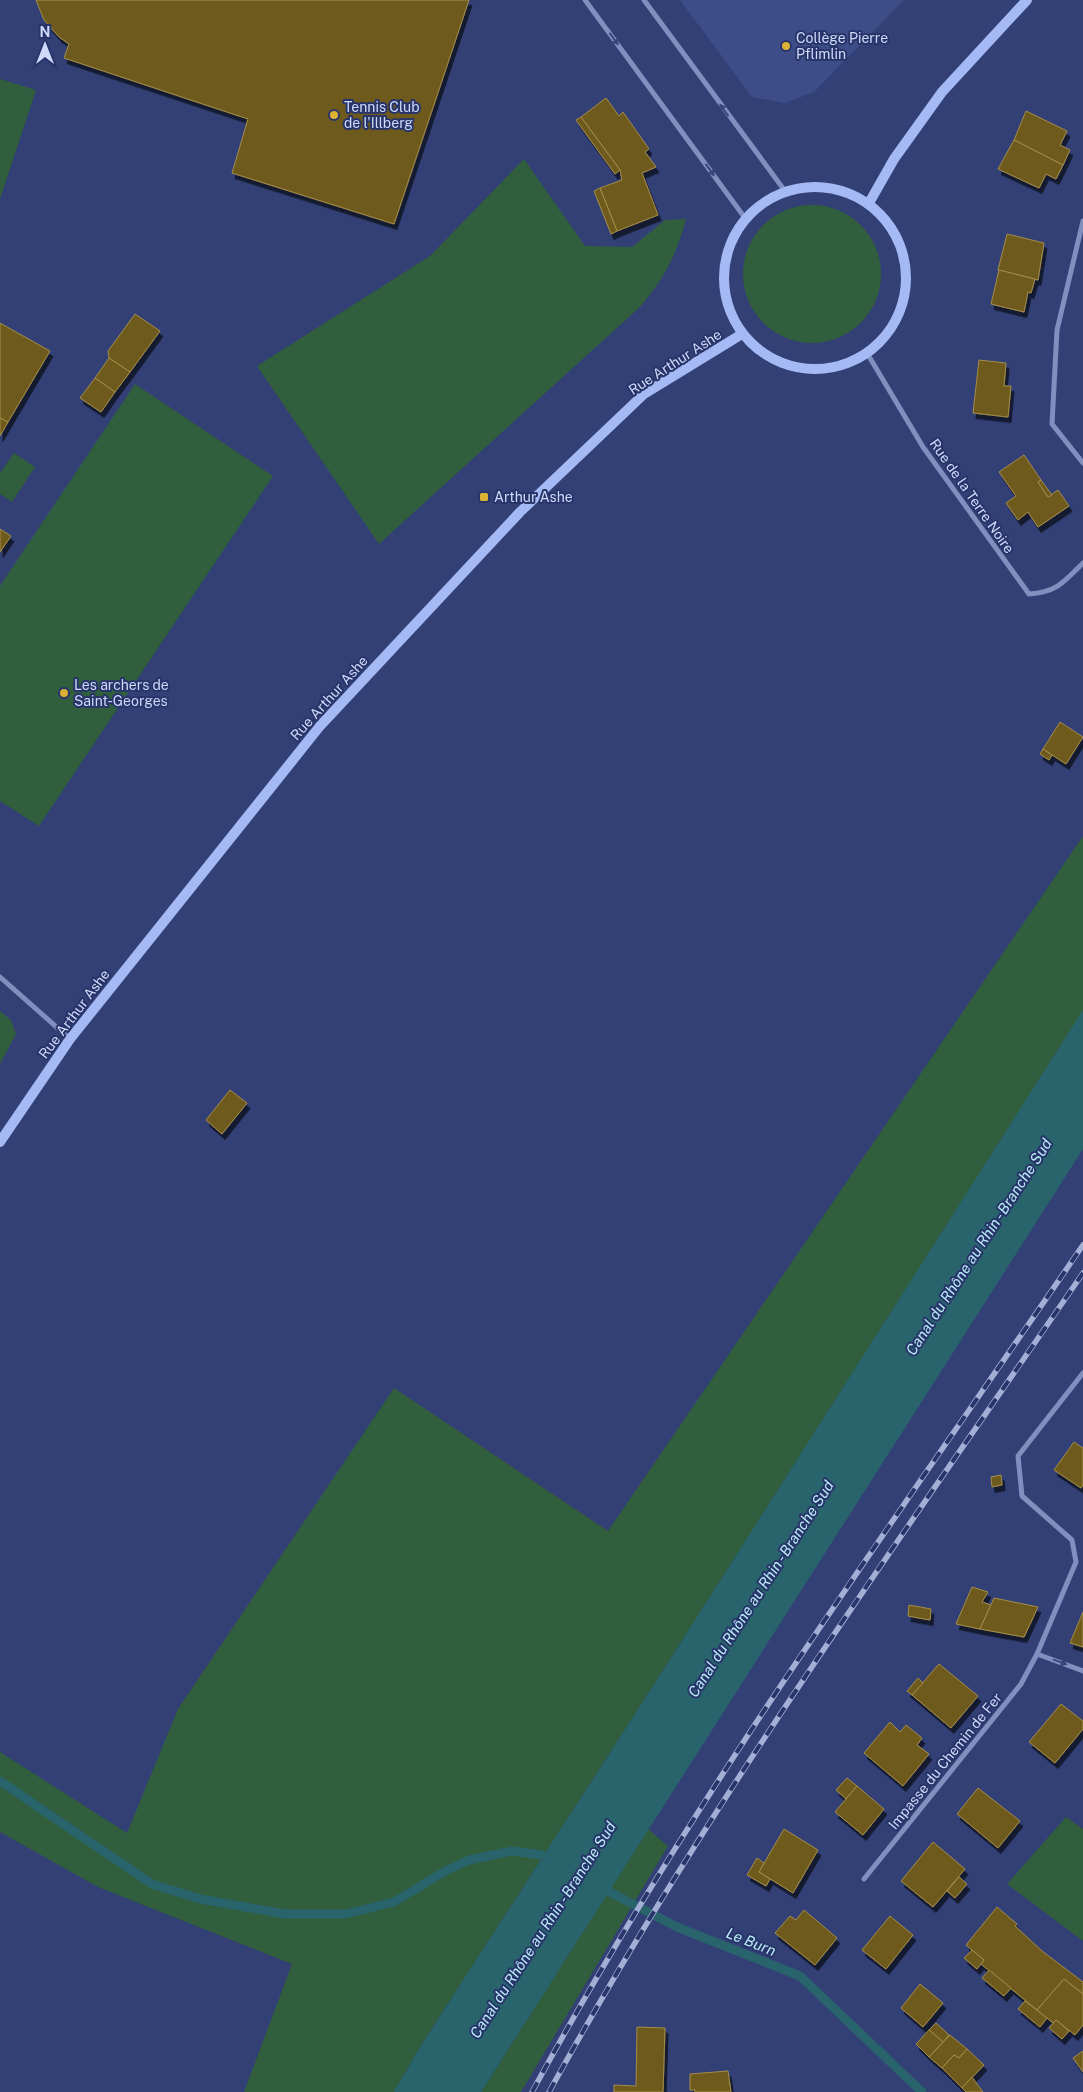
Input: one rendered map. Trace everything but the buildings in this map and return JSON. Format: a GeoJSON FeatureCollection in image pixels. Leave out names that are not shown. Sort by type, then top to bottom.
{"type":"FeatureCollection","features":[{"type":"Feature","properties":{"kind":"main road"},"geometry":{"type":"LineString","coordinates":[[869,203],[894,160],[942,92],[1027,0]]}},
{"type":"Feature","properties":{"kind":"main road"},"geometry":{"type":"LineString","coordinates":[[804,186],[828,187],[844,191],[869,203],[892,227],[902,247],[907,270],[906,289],[896,320],[881,342],[867,353],[843,365],[827,368],[796,367],[776,361],[754,346],[742,334],[733,318],[724,292],[724,270],[730,243],[745,218],[768,199],[785,191],[804,186]]}},
{"type":"Feature","properties":{"kind":"main road","name":"Rue Arthur Ashe"},"geometry":{"type":"LineString","coordinates":[[0,1142],[70,1039],[320,726],[520,512],[644,394],[742,334]]}},
{"type":"Feature","properties":{"kind":"street"},"geometry":{"type":"LineString","coordinates":[[585,0],[745,218]]}},
{"type":"Feature","properties":{"kind":"street"},"geometry":{"type":"LineString","coordinates":[[644,0],[785,191]]}},
{"type":"Feature","properties":{"kind":"street"},"geometry":{"type":"LineString","coordinates":[[1083,221],[1057,330],[1052,424],[1083,463]]}},
{"type":"Feature","properties":{"kind":"street","name":"Rue de la Terre Noire"},"geometry":{"type":"LineString","coordinates":[[867,353],[923,447],[1029,594],[1045,593],[1061,586],[1083,563]]}},
{"type":"Feature","properties":{"kind":"street"},"geometry":{"type":"LineString","coordinates":[[0,977],[70,1039]]}},
{"type":"Feature","properties":{"kind":"street","name":"Impasse du Chemin de Fer"},"geometry":{"type":"LineString","coordinates":[[864,1879],[1021,1684],[1038,1654],[1076,1562],[1072,1540],[1022,1496],[1018,1456],[1083,1373]]}},
{"type":"Feature","properties":{"kind":"street"},"geometry":{"type":"LineString","coordinates":[[1038,1654],[1083,1670]]}},
{"type":"Feature","properties":{"kind":"shaded area","name":"Collège Pierre Pflimlin"},"geometry":{"type":"Polygon","coordinates":[[[680,0],[904,0],[814,92],[785,103],[752,97],[680,0]]]}},
{"type":"Feature","properties":{"kind":"shaded area"},"geometry":{"type":"Polygon","coordinates":[[[0,79],[36,90],[0,199],[0,79]]]}},
{"type":"Feature","properties":{"kind":"shaded area"},"geometry":{"type":"Polygon","coordinates":[[[524,159],[585,246],[632,247],[665,220],[686,219],[674,255],[663,276],[640,307],[379,544],[257,366],[430,256],[524,159]]]}},
{"type":"Feature","properties":{"kind":"shaded area"},"geometry":{"type":"Polygon","coordinates":[[[812,205],[826,206],[839,210],[851,216],[861,225],[870,235],[876,247],[880,260],[880,288],[876,301],[870,313],[861,323],[851,332],[839,338],[826,342],[812,343],[798,342],[785,338],[773,332],[763,323],[754,313],[748,301],[744,288],[743,274],[744,260],[748,247],[754,235],[763,225],[773,216],[785,210],[798,206],[812,205]]]}},
{"type":"Feature","properties":{"kind":"shaded area","name":"Les archers de Saint-Georges"},"geometry":{"type":"Polygon","coordinates":[[[135,384],[273,476],[39,826],[0,801],[0,586],[135,384]]]}},
{"type":"Feature","properties":{"kind":"shaded area"},"geometry":{"type":"Polygon","coordinates":[[[14,453],[35,467],[12,502],[0,494],[0,473],[14,453]]]}},
{"type":"Feature","properties":{"kind":"shaded area"},"geometry":{"type":"Polygon","coordinates":[[[1083,836],[1083,1011],[655,1683],[420,2047],[394,2092],[244,2092],[292,1964],[98,1887],[0,1832],[0,1752],[127,1833],[178,1709],[394,1388],[608,1531],[1083,836]]]}},
{"type":"Feature","properties":{"kind":"shaded area"},"geometry":{"type":"Polygon","coordinates":[[[0,1011],[11,1020],[16,1034],[0,1064],[0,1011]]]}},
{"type":"Feature","properties":{"kind":"shaded area"},"geometry":{"type":"Polygon","coordinates":[[[1066,1817],[1083,1829],[1083,1941],[1007,1884],[1066,1817]]]}},
{"type":"Feature","properties":{"kind":"shaded area"},"geometry":{"type":"Polygon","coordinates":[[[648,1829],[668,1846],[521,2092],[481,2092],[648,1829]]]}},
{"type":"Feature","properties":{"kind":"water","name":"Canal du Rhône au Rhin - Branche Sud"},"geometry":{"type":"Polygon","coordinates":[[[1083,1010],[1083,1149],[481,2092],[394,2092],[420,2047],[655,1683],[1083,1010]]]}},
{"type":"Feature","properties":{"kind":"waterway"},"geometry":{"type":"LineString","coordinates":[[0,1781],[152,1884],[200,1899],[285,1914],[346,1914],[394,1902],[447,1870],[469,1860],[512,1851],[542,1855],[552,1860]]}},
{"type":"Feature","properties":{"kind":"waterway","name":"Le Burn"},"geometry":{"type":"LineString","coordinates":[[598,1886],[677,1927],[800,1976],[922,2092]]}},
{"type":"Feature","properties":{"kind":"railway"},"geometry":{"type":"LineString","coordinates":[[532,2092],[594,1982],[659,1874],[727,1767],[868,1557],[1083,1245]]}},
{"type":"Feature","properties":{"kind":"railway"},"geometry":{"type":"LineString","coordinates":[[549,2092],[609,1986],[738,1778],[875,1574],[1083,1273]]}},
{"type":"Feature","properties":{"kind":"place","name":"Collège Pierre Pflimlin"},"geometry":{"type":"Point","coordinates":[786,46]}},
{"type":"Feature","properties":{"kind":"place","name":"Tennis Club de l'Illberg"},"geometry":{"type":"Point","coordinates":[334,115]}},
{"type":"Feature","properties":{"kind":"place","name":"Arthur Ashe"},"geometry":{"type":"Point","coordinates":[484,497]}},
{"type":"Feature","properties":{"kind":"place","name":"Les archers de Saint-Georges"},"geometry":{"type":"Point","coordinates":[64,693]}}]}
